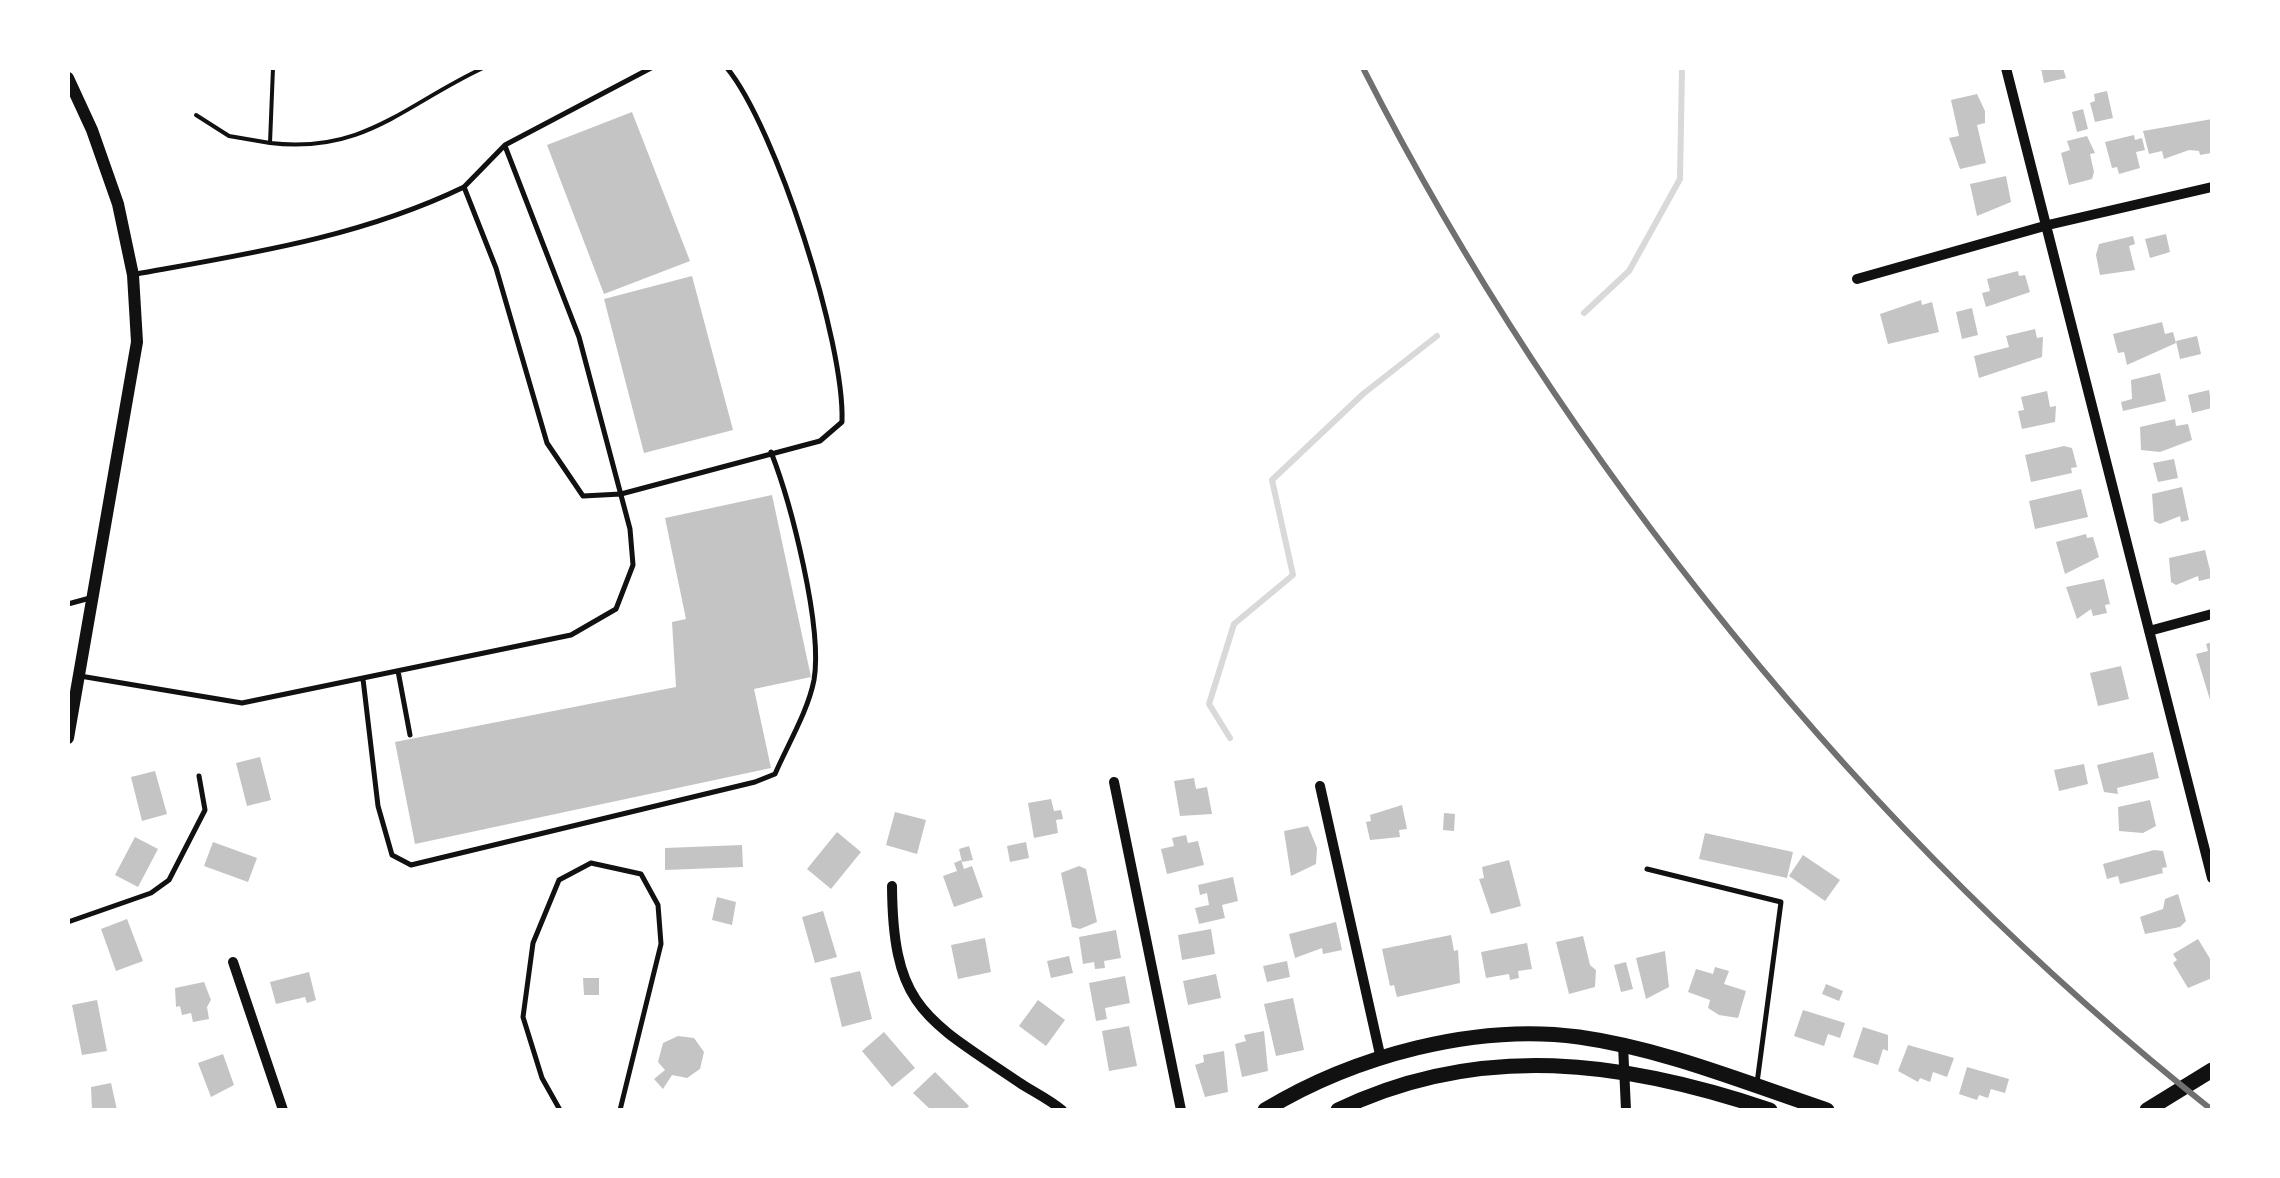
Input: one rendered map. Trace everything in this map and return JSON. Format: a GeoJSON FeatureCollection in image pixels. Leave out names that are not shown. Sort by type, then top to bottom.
{"type":"FeatureCollection","features":[{"type":"Feature","properties":{"kind":"main road"},"geometry":{"type":"LineString","coordinates":[[1266,1110],[1292,1104],[1382,1060],[1443,1044],[1506,1035],[1575,1036],[1623,1045],[1827,1110]]}},
{"type":"Feature","properties":{"kind":"main road"},"geometry":{"type":"LineString","coordinates":[[1338,1110],[1397,1086],[1506,1066],[1579,1064],[1621,1070],[1770,1110]]}},
{"type":"Feature","properties":{"kind":"main road"},"geometry":{"type":"LineString","coordinates":[[2151,1108],[2212,1070]]}},
{"type":"Feature","properties":{"kind":"street"},"geometry":{"type":"LineString","coordinates":[[2006,68],[2212,878]]}},
{"type":"Feature","properties":{"kind":"street"},"geometry":{"type":"LineString","coordinates":[[68,78],[107,169],[133,275],[134,370],[68,738]]}},
{"type":"Feature","properties":{"kind":"street"},"geometry":{"type":"LineString","coordinates":[[1857,279],[2048,225],[2212,187]]}},
{"type":"Feature","properties":{"kind":"street"},"geometry":{"type":"LineString","coordinates":[[2149,631],[2212,614]]}},
{"type":"Feature","properties":{"kind":"street"},"geometry":{"type":"LineString","coordinates":[[1114,782],[1181,1110]]}},
{"type":"Feature","properties":{"kind":"street"},"geometry":{"type":"LineString","coordinates":[[1320,786],[1382,1060]]}},
{"type":"Feature","properties":{"kind":"street"},"geometry":{"type":"LineString","coordinates":[[892,886],[894,948],[910,996],[970,1047],[1062,1110]]}},
{"type":"Feature","properties":{"kind":"street"},"geometry":{"type":"LineString","coordinates":[[233,962],[283,1110]]}},
{"type":"Feature","properties":{"kind":"street"},"geometry":{"type":"LineString","coordinates":[[1623,1045],[1621,1070],[1626,1110]]}},
{"type":"Feature","properties":{"kind":"lane"},"geometry":{"type":"LineString","coordinates":[[133,275],[260,252],[406,215],[464,187],[504,145],[652,68]]}},
{"type":"Feature","properties":{"kind":"lane"},"geometry":{"type":"LineString","coordinates":[[464,187],[496,268],[547,443],[583,496],[621,494],[820,440],[842,422],[843,392],[804,239],[748,92],[727,68]]}},
{"type":"Feature","properties":{"kind":"lane"},"geometry":{"type":"LineString","coordinates":[[78,675],[242,703],[570,636],[616,609],[633,565],[621,494],[579,337],[504,145]]}},
{"type":"Feature","properties":{"kind":"lane"},"geometry":{"type":"LineString","coordinates":[[362,678],[378,806],[392,855],[411,865],[776,774],[813,686],[816,662],[801,560],[771,452]]}},
{"type":"Feature","properties":{"kind":"lane"},"geometry":{"type":"LineString","coordinates":[[68,604],[93,597]]}},
{"type":"Feature","properties":{"kind":"lane"},"geometry":{"type":"LineString","coordinates":[[398,671],[410,735]]}},
{"type":"Feature","properties":{"kind":"lane"},"geometry":{"type":"LineString","coordinates":[[68,922],[150,893],[170,880],[204,810],[198,776]]}},
{"type":"Feature","properties":{"kind":"lane"},"geometry":{"type":"LineString","coordinates":[[560,1110],[542,1078],[523,1017],[533,943],[559,880],[591,863],[641,874],[658,906],[661,944],[620,1110]]}},
{"type":"Feature","properties":{"kind":"lane"},"geometry":{"type":"LineString","coordinates":[[1647,869],[1781,902],[1756,1086]]}},
{"type":"Feature","properties":{"kind":"path"},"geometry":{"type":"LineString","coordinates":[[270,144],[273,68]]}},
{"type":"Feature","properties":{"kind":"path"},"geometry":{"type":"LineString","coordinates":[[196,114],[229,136],[270,144],[326,144],[362,135],[393,120],[428,94],[483,68]]}},
{"type":"Feature","properties":{"kind":"building"},"geometry":{"type":"Polygon","coordinates":[[[2041,68],[2063,68],[2066,78],[2044,83],[2041,68]]]}},
{"type":"Feature","properties":{"kind":"building"},"geometry":{"type":"Polygon","coordinates":[[[2107,91],[2113,118],[2095,122],[2090,103],[2095,101],[2094,94],[2107,91]]]}},
{"type":"Feature","properties":{"kind":"building"},"geometry":{"type":"Polygon","coordinates":[[[1977,94],[1985,111],[1985,123],[1977,125],[1986,163],[1960,169],[1949,138],[1959,136],[1951,100],[1977,94]]]}},
{"type":"Feature","properties":{"kind":"building"},"geometry":{"type":"Polygon","coordinates":[[[2083,109],[2088,129],[2077,132],[2072,112],[2083,109]]]}},
{"type":"Feature","properties":{"kind":"building"},"geometry":{"type":"Polygon","coordinates":[[[632,112],[690,261],[604,294],[547,145],[632,112]]]}},
{"type":"Feature","properties":{"kind":"building"},"geometry":{"type":"Polygon","coordinates":[[[2212,119],[2211,153],[2200,155],[2199,151],[2189,150],[2164,159],[2162,151],[2149,154],[2143,131],[2212,119]]]}},
{"type":"Feature","properties":{"kind":"building"},"geometry":{"type":"Polygon","coordinates":[[[2134,135],[2135,140],[2142,138],[2145,150],[2136,152],[2140,168],[2119,174],[2117,167],[2112,168],[2105,142],[2134,135]]]}},
{"type":"Feature","properties":{"kind":"building"},"geometry":{"type":"Polygon","coordinates":[[[2087,136],[2095,153],[2090,154],[2092,179],[2069,185],[2061,153],[2070,150],[2067,141],[2087,136]]]}},
{"type":"Feature","properties":{"kind":"building"},"geometry":{"type":"Polygon","coordinates":[[[2006,176],[2011,202],[1977,216],[1970,184],[2006,176]]]}},
{"type":"Feature","properties":{"kind":"building"},"geometry":{"type":"Polygon","coordinates":[[[2166,234],[2170,252],[2150,258],[2145,239],[2166,234]]]}},
{"type":"Feature","properties":{"kind":"building"},"geometry":{"type":"Polygon","coordinates":[[[2133,236],[2135,244],[2129,246],[2135,270],[2100,275],[2096,255],[2099,244],[2133,236]]]}},
{"type":"Feature","properties":{"kind":"building"},"geometry":{"type":"Polygon","coordinates":[[[2018,271],[2019,276],[2025,275],[2030,292],[1986,307],[1982,293],[1990,291],[1987,279],[2018,271]]]}},
{"type":"Feature","properties":{"kind":"building"},"geometry":{"type":"Polygon","coordinates":[[[692,276],[733,430],[644,453],[604,299],[692,276]]]}},
{"type":"Feature","properties":{"kind":"building"},"geometry":{"type":"Polygon","coordinates":[[[1921,300],[1922,305],[1932,302],[1939,332],[1888,344],[1880,314],[1921,300]]]}},
{"type":"Feature","properties":{"kind":"building"},"geometry":{"type":"Polygon","coordinates":[[[1972,308],[1978,335],[1962,339],[1956,312],[1972,308]]]}},
{"type":"Feature","properties":{"kind":"building"},"geometry":{"type":"Polygon","coordinates":[[[2162,322],[2165,334],[2173,332],[2176,343],[2127,365],[2124,352],[2118,353],[2113,334],[2162,322]]]}},
{"type":"Feature","properties":{"kind":"building"},"geometry":{"type":"Polygon","coordinates":[[[2035,329],[2037,338],[2043,337],[2042,357],[1979,378],[1974,356],[2009,347],[2006,336],[2035,329]]]}},
{"type":"Feature","properties":{"kind":"building"},"geometry":{"type":"Polygon","coordinates":[[[2197,336],[2201,354],[2180,359],[2176,341],[2197,336]]]}},
{"type":"Feature","properties":{"kind":"building"},"geometry":{"type":"Polygon","coordinates":[[[2160,373],[2166,401],[2123,411],[2121,402],[2132,399],[2131,380],[2160,373]]]}},
{"type":"Feature","properties":{"kind":"building"},"geometry":{"type":"Polygon","coordinates":[[[2209,390],[2212,408],[2192,413],[2188,395],[2209,390]]]}},
{"type":"Feature","properties":{"kind":"building"},"geometry":{"type":"Polygon","coordinates":[[[2047,391],[2050,407],[2056,406],[2055,422],[2022,429],[2018,411],[2024,410],[2021,397],[2047,391]]]}},
{"type":"Feature","properties":{"kind":"building"},"geometry":{"type":"Polygon","coordinates":[[[2175,419],[2176,426],[2188,424],[2192,440],[2160,452],[2141,450],[2140,427],[2175,419]]]}},
{"type":"Feature","properties":{"kind":"building"},"geometry":{"type":"Polygon","coordinates":[[[2064,446],[2072,448],[2077,467],[2071,468],[2072,473],[2031,482],[2025,455],[2064,446]]]}},
{"type":"Feature","properties":{"kind":"building"},"geometry":{"type":"Polygon","coordinates":[[[2174,459],[2178,478],[2158,482],[2153,463],[2174,459]]]}},
{"type":"Feature","properties":{"kind":"building"},"geometry":{"type":"Polygon","coordinates":[[[2182,487],[2189,520],[2181,522],[2180,516],[2160,524],[2154,521],[2152,494],[2182,487]]]}},
{"type":"Feature","properties":{"kind":"building"},"geometry":{"type":"Polygon","coordinates":[[[2081,489],[2088,517],[2035,529],[2029,501],[2081,489]]]}},
{"type":"Feature","properties":{"kind":"building"},"geometry":{"type":"Polygon","coordinates":[[[772,495],[811,677],[754,689],[771,768],[415,844],[395,742],[676,687],[672,622],[686,619],[665,518],[772,495]]]}},
{"type":"Feature","properties":{"kind":"building"},"geometry":{"type":"Polygon","coordinates":[[[2086,534],[2087,538],[2093,537],[2099,557],[2065,574],[2056,542],[2086,534]]]}},
{"type":"Feature","properties":{"kind":"building"},"geometry":{"type":"Polygon","coordinates":[[[2205,550],[2212,578],[2199,581],[2198,576],[2176,585],[2171,582],[2169,558],[2205,550]]]}},
{"type":"Feature","properties":{"kind":"building"},"geometry":{"type":"Polygon","coordinates":[[[2104,579],[2110,604],[2105,605],[2107,613],[2093,616],[2091,609],[2077,619],[2066,587],[2104,579]]]}},
{"type":"Feature","properties":{"kind":"building"},"geometry":{"type":"Polygon","coordinates":[[[2212,642],[2211,703],[2196,654],[2208,651],[2206,644],[2212,642]]]}},
{"type":"Feature","properties":{"kind":"building"},"geometry":{"type":"Polygon","coordinates":[[[2121,666],[2129,699],[2098,706],[2090,673],[2121,666]]]}},
{"type":"Feature","properties":{"kind":"building"},"geometry":{"type":"Polygon","coordinates":[[[2153,752],[2159,778],[2117,788],[2118,794],[2104,792],[2097,765],[2153,752]]]}},
{"type":"Feature","properties":{"kind":"building"},"geometry":{"type":"Polygon","coordinates":[[[260,757],[271,800],[247,806],[236,763],[260,757]]]}},
{"type":"Feature","properties":{"kind":"building"},"geometry":{"type":"Polygon","coordinates":[[[2084,764],[2088,784],[2059,791],[2054,770],[2084,764]]]}},
{"type":"Feature","properties":{"kind":"building"},"geometry":{"type":"Polygon","coordinates":[[[155,771],[167,814],[142,821],[131,777],[155,771]]]}},
{"type":"Feature","properties":{"kind":"building"},"geometry":{"type":"Polygon","coordinates":[[[1194,778],[1196,789],[1207,787],[1212,814],[1180,816],[1174,781],[1194,778]]]}},
{"type":"Feature","properties":{"kind":"building"},"geometry":{"type":"Polygon","coordinates":[[[1051,799],[1054,811],[1061,810],[1063,819],[1056,820],[1058,833],[1034,838],[1028,803],[1051,799]]]}},
{"type":"Feature","properties":{"kind":"building"},"geometry":{"type":"Polygon","coordinates":[[[2150,800],[2156,826],[2143,833],[2119,831],[2118,807],[2150,800]]]}},
{"type":"Feature","properties":{"kind":"building"},"geometry":{"type":"Polygon","coordinates":[[[1402,805],[1407,829],[1399,830],[1400,837],[1370,840],[1366,822],[1371,821],[1370,815],[1402,805]]]}},
{"type":"Feature","properties":{"kind":"building"},"geometry":{"type":"Polygon","coordinates":[[[895,812],[926,820],[917,854],[886,845],[895,812]]]}},
{"type":"Feature","properties":{"kind":"building"},"geometry":{"type":"Polygon","coordinates":[[[1444,813],[1455,814],[1454,831],[1443,830],[1444,813]]]}},
{"type":"Feature","properties":{"kind":"building"},"geometry":{"type":"Polygon","coordinates":[[[1308,826],[1317,848],[1316,864],[1291,876],[1284,831],[1308,826]]]}},
{"type":"Feature","properties":{"kind":"building"},"geometry":{"type":"Polygon","coordinates":[[[837,832],[861,852],[831,889],[807,869],[837,832]]]}},
{"type":"Feature","properties":{"kind":"building"},"geometry":{"type":"Polygon","coordinates":[[[1705,833],[1793,852],[1787,878],[1699,859],[1705,833]]]}},
{"type":"Feature","properties":{"kind":"building"},"geometry":{"type":"Polygon","coordinates":[[[1186,835],[1188,843],[1198,841],[1204,865],[1167,874],[1161,849],[1174,846],[1172,838],[1186,835]]]}},
{"type":"Feature","properties":{"kind":"building"},"geometry":{"type":"Polygon","coordinates":[[[135,837],[158,849],[138,887],[115,875],[135,837]]]}},
{"type":"Feature","properties":{"kind":"building"},"geometry":{"type":"Polygon","coordinates":[[[213,842],[257,858],[248,882],[204,866],[213,842]]]}},
{"type":"Feature","properties":{"kind":"building"},"geometry":{"type":"Polygon","coordinates":[[[1026,842],[1029,858],[1010,862],[1007,846],[1026,842]]]}},
{"type":"Feature","properties":{"kind":"building"},"geometry":{"type":"Polygon","coordinates":[[[742,845],[743,867],[665,870],[665,848],[742,845]]]}},
{"type":"Feature","properties":{"kind":"building"},"geometry":{"type":"Polygon","coordinates":[[[969,846],[973,860],[962,862],[959,849],[969,846]]]}},
{"type":"Feature","properties":{"kind":"building"},"geometry":{"type":"Polygon","coordinates":[[[2163,851],[2167,867],[2162,868],[2163,873],[2120,884],[2118,876],[2107,879],[2103,864],[2163,851]]]}},
{"type":"Feature","properties":{"kind":"building"},"geometry":{"type":"Polygon","coordinates":[[[1803,855],[1840,880],[1825,901],[1789,876],[1803,855]]]}},
{"type":"Feature","properties":{"kind":"building"},"geometry":{"type":"Polygon","coordinates":[[[961,860],[964,869],[972,866],[983,897],[954,907],[943,876],[957,871],[954,863],[961,860]]]}},
{"type":"Feature","properties":{"kind":"building"},"geometry":{"type":"Polygon","coordinates":[[[1509,860],[1521,906],[1491,914],[1479,879],[1484,878],[1482,867],[1509,860]]]}},
{"type":"Feature","properties":{"kind":"building"},"geometry":{"type":"Polygon","coordinates":[[[1079,866],[1086,869],[1097,922],[1080,929],[1072,927],[1061,873],[1079,866]]]}},
{"type":"Feature","properties":{"kind":"building"},"geometry":{"type":"Polygon","coordinates":[[[1233,877],[1238,901],[1222,905],[1225,918],[1199,924],[1195,908],[1209,905],[1207,893],[1200,895],[1198,885],[1233,877]]]}},
{"type":"Feature","properties":{"kind":"building"},"geometry":{"type":"Polygon","coordinates":[[[2178,894],[2186,921],[2180,927],[2145,934],[2140,917],[2163,909],[2165,899],[2178,894]]]}},
{"type":"Feature","properties":{"kind":"building"},"geometry":{"type":"Polygon","coordinates":[[[717,897],[736,902],[732,925],[712,920],[717,897]]]}},
{"type":"Feature","properties":{"kind":"building"},"geometry":{"type":"Polygon","coordinates":[[[823,911],[837,957],[815,963],[802,917],[823,911]]]}},
{"type":"Feature","properties":{"kind":"building"},"geometry":{"type":"Polygon","coordinates":[[[127,919],[143,961],[116,971],[101,929],[127,919]]]}},
{"type":"Feature","properties":{"kind":"building"},"geometry":{"type":"Polygon","coordinates":[[[1336,922],[1342,950],[1323,954],[1322,948],[1295,958],[1289,934],[1336,922]]]}},
{"type":"Feature","properties":{"kind":"building"},"geometry":{"type":"Polygon","coordinates":[[[1211,929],[1215,954],[1182,960],[1178,935],[1211,929]]]}},
{"type":"Feature","properties":{"kind":"building"},"geometry":{"type":"Polygon","coordinates":[[[1116,930],[1121,958],[1104,961],[1105,968],[1095,969],[1094,962],[1083,964],[1079,937],[1116,930]]]}},
{"type":"Feature","properties":{"kind":"building"},"geometry":{"type":"Polygon","coordinates":[[[1451,935],[1454,951],[1458,950],[1460,983],[1397,997],[1394,985],[1390,986],[1382,949],[1451,935]]]}},
{"type":"Feature","properties":{"kind":"building"},"geometry":{"type":"Polygon","coordinates":[[[1583,936],[1590,965],[1596,970],[1595,987],[1569,994],[1556,942],[1583,936]]]}},
{"type":"Feature","properties":{"kind":"building"},"geometry":{"type":"Polygon","coordinates":[[[985,938],[991,972],[958,979],[951,945],[985,938]]]}},
{"type":"Feature","properties":{"kind":"building"},"geometry":{"type":"Polygon","coordinates":[[[2198,939],[2212,962],[2212,978],[2188,988],[2173,963],[2177,960],[2173,954],[2198,939]]]}},
{"type":"Feature","properties":{"kind":"building"},"geometry":{"type":"Polygon","coordinates":[[[1527,943],[1532,969],[1518,971],[1519,978],[1510,980],[1509,974],[1486,978],[1481,952],[1527,943]]]}},
{"type":"Feature","properties":{"kind":"building"},"geometry":{"type":"Polygon","coordinates":[[[1665,951],[1669,987],[1646,999],[1636,958],[1665,951]]]}},
{"type":"Feature","properties":{"kind":"building"},"geometry":{"type":"Polygon","coordinates":[[[1069,956],[1073,973],[1051,978],[1047,961],[1069,956]]]}},
{"type":"Feature","properties":{"kind":"building"},"geometry":{"type":"Polygon","coordinates":[[[1287,961],[1290,977],[1267,982],[1263,966],[1287,961]]]}},
{"type":"Feature","properties":{"kind":"building"},"geometry":{"type":"Polygon","coordinates":[[[1626,962],[1633,989],[1621,992],[1614,965],[1626,962]]]}},
{"type":"Feature","properties":{"kind":"building"},"geometry":{"type":"Polygon","coordinates":[[[1715,967],[1729,971],[1724,984],[1746,991],[1738,1018],[1719,1015],[1708,1008],[1710,1000],[1688,992],[1696,969],[1713,974],[1715,967]]]}},
{"type":"Feature","properties":{"kind":"building"},"geometry":{"type":"Polygon","coordinates":[[[860,971],[872,1019],[842,1027],[830,978],[860,971]]]}},
{"type":"Feature","properties":{"kind":"building"},"geometry":{"type":"Polygon","coordinates":[[[309,972],[316,1000],[307,1003],[305,997],[276,1004],[270,982],[309,972]]]}},
{"type":"Feature","properties":{"kind":"building"},"geometry":{"type":"Polygon","coordinates":[[[1216,974],[1221,998],[1188,1005],[1183,981],[1216,974]]]}},
{"type":"Feature","properties":{"kind":"building"},"geometry":{"type":"Polygon","coordinates":[[[1125,976],[1130,1003],[1105,1008],[1107,1019],[1096,1021],[1089,983],[1125,976]]]}},
{"type":"Feature","properties":{"kind":"building"},"geometry":{"type":"Polygon","coordinates":[[[583,978],[599,978],[599,995],[584,995],[583,978]]]}},
{"type":"Feature","properties":{"kind":"building"},"geometry":{"type":"Polygon","coordinates":[[[204,982],[211,1000],[207,1007],[209,1019],[193,1022],[191,1013],[182,1015],[180,1006],[176,1007],[175,988],[204,982]]]}},
{"type":"Feature","properties":{"kind":"building"},"geometry":{"type":"Polygon","coordinates":[[[1826,984],[1843,991],[1839,1001],[1822,994],[1826,984]]]}},
{"type":"Feature","properties":{"kind":"building"},"geometry":{"type":"Polygon","coordinates":[[[1293,998],[1304,1050],[1276,1056],[1264,1004],[1293,998]]]}},
{"type":"Feature","properties":{"kind":"building"},"geometry":{"type":"Polygon","coordinates":[[[97,1000],[107,1051],[82,1055],[72,1005],[97,1000]]]}},
{"type":"Feature","properties":{"kind":"building"},"geometry":{"type":"Polygon","coordinates":[[[1038,1000],[1065,1020],[1046,1046],[1019,1026],[1038,1000]]]}},
{"type":"Feature","properties":{"kind":"building"},"geometry":{"type":"Polygon","coordinates":[[[1803,1010],[1845,1023],[1840,1038],[1828,1034],[1824,1046],[1794,1036],[1803,1010]]]}},
{"type":"Feature","properties":{"kind":"building"},"geometry":{"type":"Polygon","coordinates":[[[1129,1026],[1137,1066],[1109,1071],[1102,1031],[1129,1026]]]}},
{"type":"Feature","properties":{"kind":"building"},"geometry":{"type":"Polygon","coordinates":[[[1863,1027],[1888,1035],[1888,1051],[1883,1049],[1878,1065],[1853,1057],[1863,1027]]]}},
{"type":"Feature","properties":{"kind":"building"},"geometry":{"type":"Polygon","coordinates":[[[1264,1031],[1268,1071],[1242,1077],[1235,1044],[1246,1041],[1244,1035],[1264,1031]]]}},
{"type":"Feature","properties":{"kind":"building"},"geometry":{"type":"Polygon","coordinates":[[[884,1032],[915,1068],[892,1087],[862,1051],[884,1032]]]}},
{"type":"Feature","properties":{"kind":"building"},"geometry":{"type":"Polygon","coordinates":[[[678,1036],[694,1038],[704,1052],[700,1069],[687,1078],[672,1075],[663,1089],[654,1079],[665,1070],[658,1062],[663,1043],[678,1036]]]}},
{"type":"Feature","properties":{"kind":"building"},"geometry":{"type":"Polygon","coordinates":[[[1908,1045],[1954,1058],[1947,1077],[1933,1072],[1930,1082],[1920,1078],[1918,1082],[1898,1071],[1908,1045]]]}},
{"type":"Feature","properties":{"kind":"building"},"geometry":{"type":"Polygon","coordinates":[[[1224,1051],[1228,1092],[1205,1097],[1195,1065],[1204,1062],[1203,1055],[1224,1051]]]}},
{"type":"Feature","properties":{"kind":"building"},"geometry":{"type":"Polygon","coordinates":[[[223,1054],[234,1085],[211,1097],[198,1063],[223,1054]]]}},
{"type":"Feature","properties":{"kind":"building"},"geometry":{"type":"Polygon","coordinates":[[[1967,1067],[2009,1079],[2005,1093],[1991,1089],[1988,1098],[1979,1095],[1977,1100],[1959,1094],[1967,1067]]]}},
{"type":"Feature","properties":{"kind":"building"},"geometry":{"type":"Polygon","coordinates":[[[935,1072],[969,1106],[965,1110],[931,1110],[913,1093],[935,1072]]]}},
{"type":"Feature","properties":{"kind":"building"},"geometry":{"type":"Polygon","coordinates":[[[111,1083],[117,1110],[92,1110],[91,1087],[111,1083]]]}},
{"type":"Feature","properties":{"kind":"waterway"},"geometry":{"type":"LineString","coordinates":[[1584,313],[1629,271],[1680,179],[1682,68]]}},
{"type":"Feature","properties":{"kind":"waterway"},"geometry":{"type":"LineString","coordinates":[[1230,738],[1209,704],[1234,624],[1293,575],[1272,480],[1363,394],[1437,336]]}},
{"type":"Feature","properties":{"kind":"railway"},"geometry":{"type":"LineString","coordinates":[[1363,68],[1443,214],[1531,358],[1628,498],[1733,634],[1844,764],[1961,887],[2084,1003],[2212,1110]]}}]}
